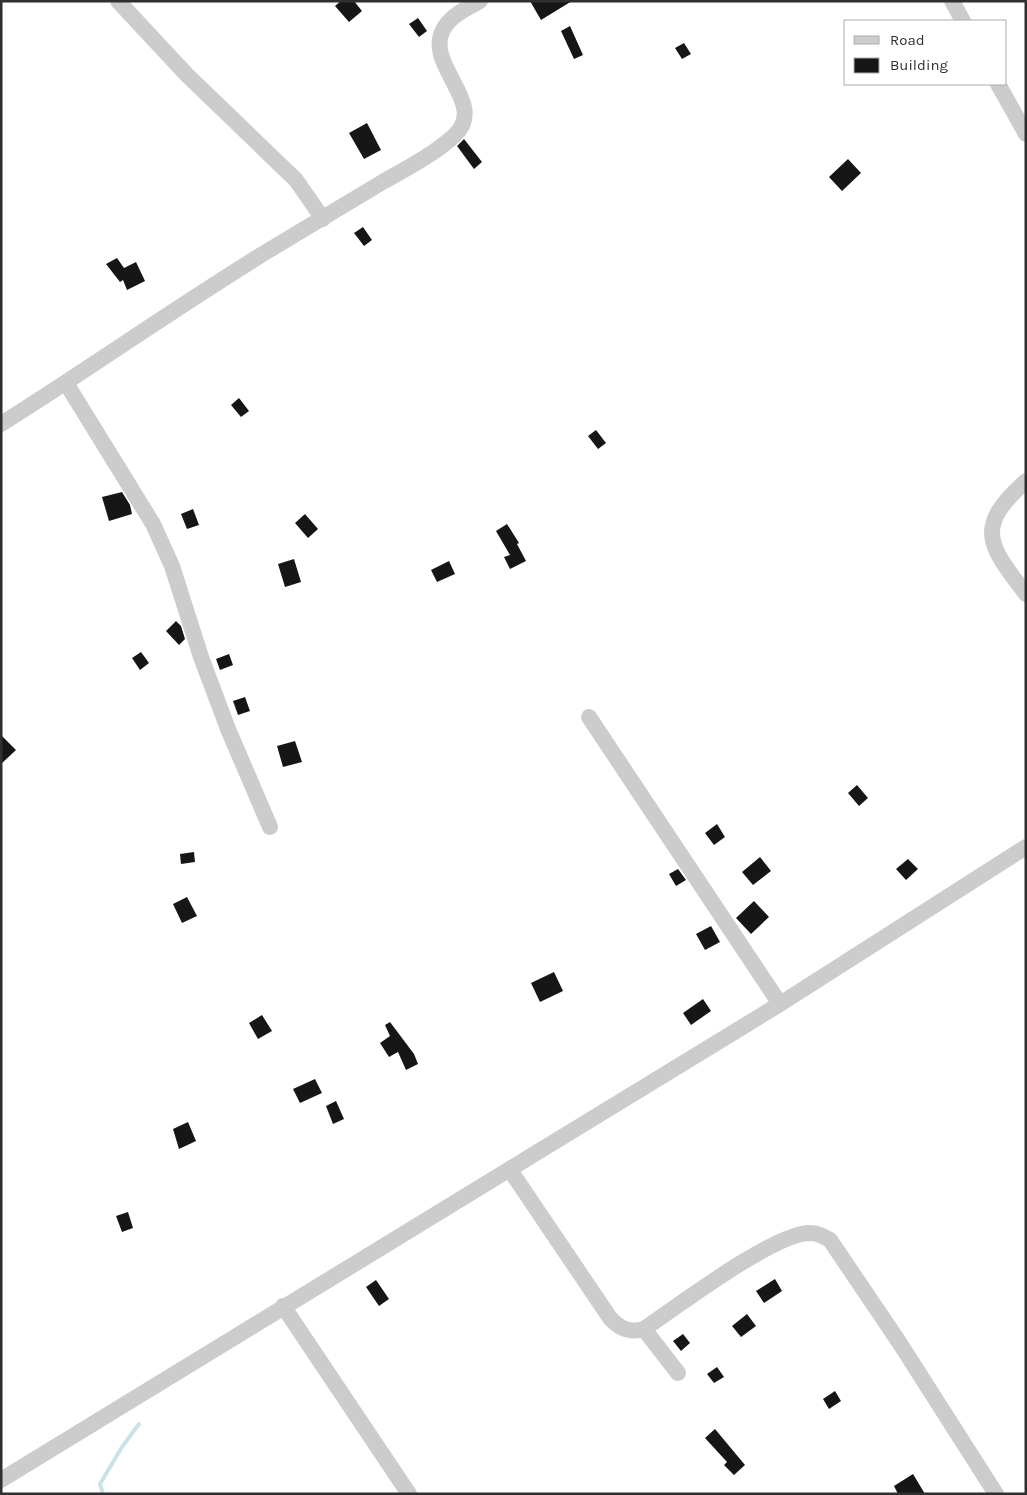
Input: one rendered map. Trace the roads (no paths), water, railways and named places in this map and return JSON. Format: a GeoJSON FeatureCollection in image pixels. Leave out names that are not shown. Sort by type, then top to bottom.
{"type":"FeatureCollection","features":[{"type":"Feature","properties":{"kind":"street"},"geometry":{"type":"LineString","coordinates":[[118,1],[187,75],[283,168],[310,199],[323,219]]}},
{"type":"Feature","properties":{"kind":"street"},"geometry":{"type":"LineString","coordinates":[[1,424],[66,383],[194,296],[445,144],[462,126],[464,107],[444,64],[440,49],[440,37],[451,20],[480,1]]}},
{"type":"Feature","properties":{"kind":"street"},"geometry":{"type":"LineString","coordinates":[[952,1],[962,20]]}},
{"type":"Feature","properties":{"kind":"street"},"geometry":{"type":"LineString","coordinates":[[999,85],[1026,134]]}},
{"type":"Feature","properties":{"kind":"street"},"geometry":{"type":"LineString","coordinates":[[66,383],[154,524],[172,566],[201,656],[228,729],[270,827]]}},
{"type":"Feature","properties":{"kind":"street"},"geometry":{"type":"LineString","coordinates":[[1026,481],[999,508],[990,530],[992,543],[1000,559],[1026,594]]}},
{"type":"Feature","properties":{"kind":"street"},"geometry":{"type":"LineString","coordinates":[[590,717],[780,1004]]}},
{"type":"Feature","properties":{"kind":"street"},"geometry":{"type":"LineString","coordinates":[[1,1480],[780,1004],[1026,847]]}},
{"type":"Feature","properties":{"kind":"street"},"geometry":{"type":"LineString","coordinates":[[510,1170],[610,1318],[629,1331],[644,1328],[748,1259],[794,1236],[807,1233],[819,1234],[830,1240],[841,1254],[996,1494]]}},
{"type":"Feature","properties":{"kind":"street"},"geometry":{"type":"LineString","coordinates":[[283,1306],[409,1494]]}},
{"type":"Feature","properties":{"kind":"street"},"geometry":{"type":"LineString","coordinates":[[644,1328],[678,1373]]}},
{"type":"Feature","properties":{"kind":"waterway"},"geometry":{"type":"LineString","coordinates":[[103,1494],[100,1484],[122,1447],[139,1424]]}}]}
